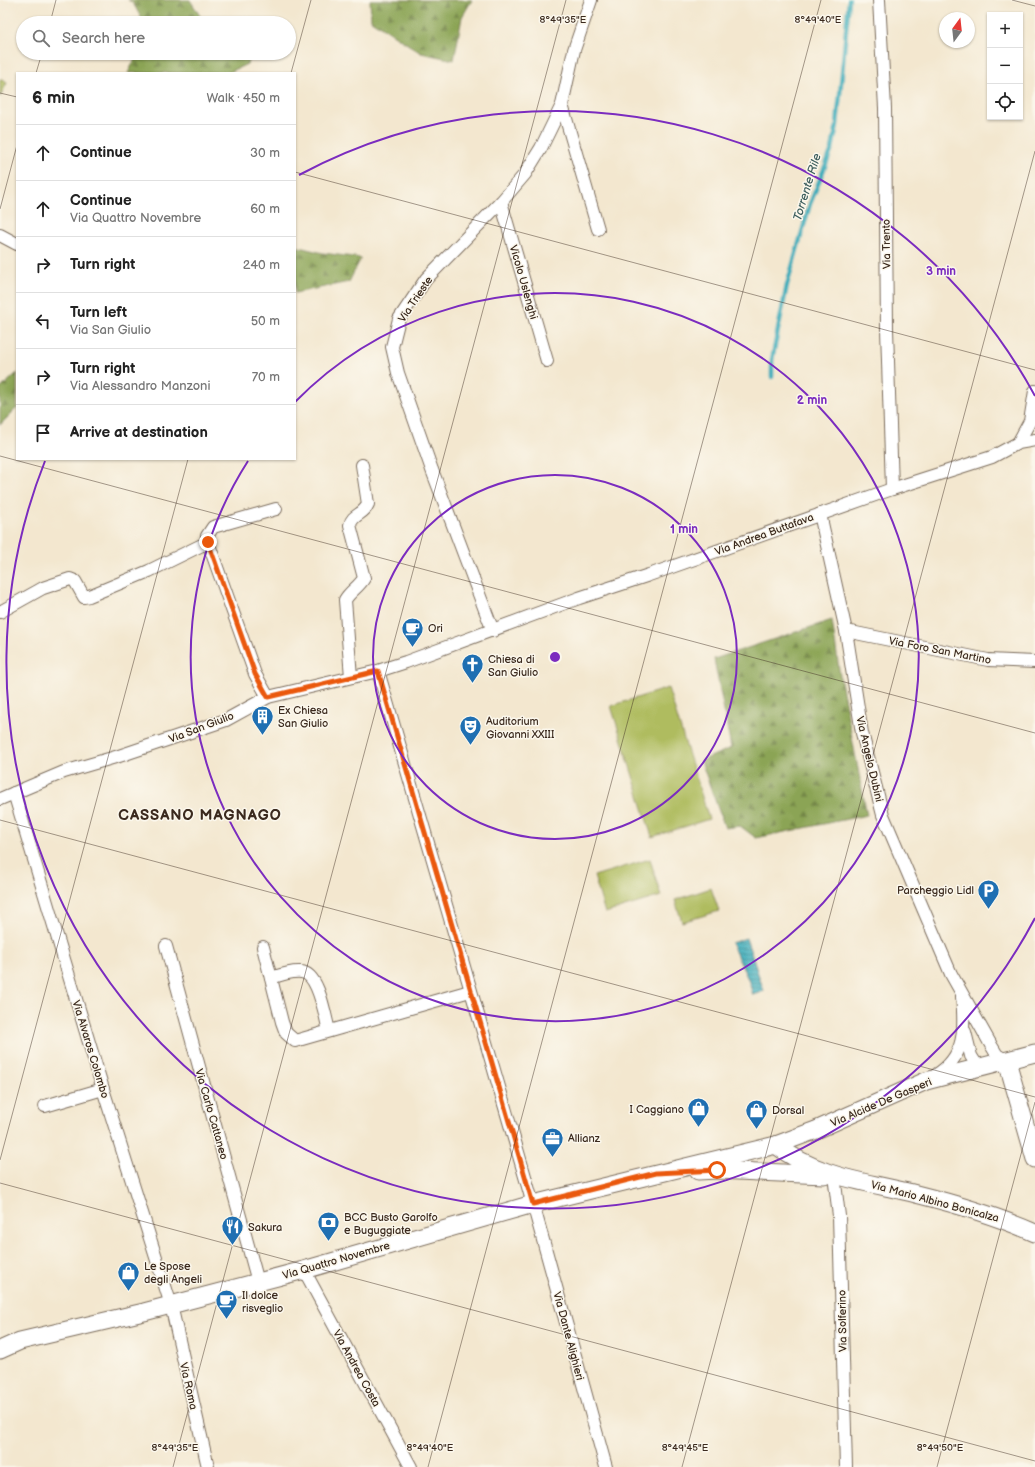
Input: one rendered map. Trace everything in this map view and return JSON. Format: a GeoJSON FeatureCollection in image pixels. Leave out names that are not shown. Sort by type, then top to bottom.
{"type":"FeatureCollection","features":[{"type":"Feature","properties":{"kind":"main road","name":"Via Alcide De Gasperi"},"geometry":{"type":"LineString","coordinates":[[776,1145],[816,1130],[926,1081],[1035,1053]]}},
{"type":"Feature","properties":{"kind":"main road"},"geometry":{"type":"LineString","coordinates":[[1007,1061],[1035,1159]]}},
{"type":"Feature","properties":{"kind":"main road","name":"Via Quattro Novembre"},"geometry":{"type":"LineString","coordinates":[[4,1345],[171,1305],[304,1270],[533,1204],[776,1145]]}},
{"type":"Feature","properties":{"kind":"main road","name":"Via Mario Albino Bonicalza"},"geometry":{"type":"LineString","coordinates":[[776,1145],[790,1156],[834,1175],[954,1205],[1015,1224],[1035,1233]]}},
{"type":"Feature","properties":{"kind":"main road","name":"Via Mario Albino Bonicalza"},"geometry":{"type":"LineString","coordinates":[[656,1173],[717,1170],[834,1175]]}},
{"type":"Feature","properties":{"kind":"street","name":"Via Trieste"},"geometry":{"type":"LineString","coordinates":[[493,631],[432,470],[398,373],[392,347],[399,319],[426,279],[501,202],[525,174],[541,148],[562,105],[574,50],[591,0]]}},
{"type":"Feature","properties":{"kind":"street","name":"Via Trento"},"geometry":{"type":"LineString","coordinates":[[879,0],[885,108],[887,329],[892,489]]}},
{"type":"Feature","properties":{"kind":"street"},"geometry":{"type":"LineString","coordinates":[[562,105],[598,229]]}},
{"type":"Feature","properties":{"kind":"street","name":"Vicolo Uslenghi"},"geometry":{"type":"LineString","coordinates":[[501,202],[547,361]]}},
{"type":"Feature","properties":{"kind":"street"},"geometry":{"type":"LineString","coordinates":[[0,235],[16,243]]}},
{"type":"Feature","properties":{"kind":"street"},"geometry":{"type":"LineString","coordinates":[[1018,443],[1030,421],[1035,391]]}},
{"type":"Feature","properties":{"kind":"street","name":"Via Andrea Buttafava"},"geometry":{"type":"LineString","coordinates":[[493,631],[579,598],[649,575],[892,489],[992,457],[1018,443],[1035,440]]}},
{"type":"Feature","properties":{"kind":"street"},"geometry":{"type":"LineString","coordinates":[[350,677],[345,600],[348,594],[361,584],[364,578],[350,525],[354,518],[366,509],[368,504],[362,465]]}},
{"type":"Feature","properties":{"kind":"street"},"geometry":{"type":"LineString","coordinates":[[268,697],[253,667],[207,536],[213,527],[276,509]]}},
{"type":"Feature","properties":{"kind":"street","name":"Via Angelo Dubini"},"geometry":{"type":"LineString","coordinates":[[820,514],[846,631],[862,733],[884,815],[951,974],[997,1055],[1007,1061]]}},
{"type":"Feature","properties":{"kind":"street"},"geometry":{"type":"LineString","coordinates":[[0,612],[43,588],[70,579],[75,581],[84,597],[88,596],[149,571],[208,542]]}},
{"type":"Feature","properties":{"kind":"street","name":"Via San Giulio"},"geometry":{"type":"LineString","coordinates":[[0,799],[64,772],[120,756],[226,720],[268,697],[378,671],[493,631]]}},
{"type":"Feature","properties":{"kind":"street","name":"Via Foro San Martino"},"geometry":{"type":"LineString","coordinates":[[846,631],[988,660],[1035,662]]}},
{"type":"Feature","properties":{"kind":"street","name":"Via Dante Alighieri"},"geometry":{"type":"LineString","coordinates":[[378,671],[533,1204],[606,1467]]}},
{"type":"Feature","properties":{"kind":"street","name":"Via Alvaros Colombo"},"geometry":{"type":"LineString","coordinates":[[14,793],[103,1089],[171,1305]]}},
{"type":"Feature","properties":{"kind":"street","name":"Via Carlo Cattaneo"},"geometry":{"type":"LineString","coordinates":[[166,946],[258,1282]]}},
{"type":"Feature","properties":{"kind":"street"},"geometry":{"type":"LineString","coordinates":[[263,947],[270,978],[286,1033],[295,1041],[470,990]]}},
{"type":"Feature","properties":{"kind":"street"},"geometry":{"type":"LineString","coordinates":[[270,978],[291,972],[303,972],[310,975],[315,982],[329,1031]]}},
{"type":"Feature","properties":{"kind":"street","name":"Via Angelo Dubini"},"geometry":{"type":"LineString","coordinates":[[961,991],[964,1027],[969,1051],[978,1067]]}},
{"type":"Feature","properties":{"kind":"street","name":"Via Angelo Dubini"},"geometry":{"type":"LineString","coordinates":[[926,1081],[946,1069],[954,1060],[964,1027]]}},
{"type":"Feature","properties":{"kind":"street"},"geometry":{"type":"LineString","coordinates":[[45,1106],[103,1089]]}},
{"type":"Feature","properties":{"kind":"street","name":"Via Solferino"},"geometry":{"type":"LineString","coordinates":[[834,1175],[839,1216],[846,1467]]}},
{"type":"Feature","properties":{"kind":"street","name":"Via Andrea Costa"},"geometry":{"type":"LineString","coordinates":[[304,1270],[411,1467]]}},
{"type":"Feature","properties":{"kind":"street","name":"Via Roma"},"geometry":{"type":"LineString","coordinates":[[171,1305],[208,1467]]}},
{"type":"Feature","properties":{"kind":"green space"},"geometry":{"type":"Polygon","coordinates":[[[128,0],[190,0],[200,16],[140,16],[133,3],[128,0]]]}},
{"type":"Feature","properties":{"kind":"green space"},"geometry":{"type":"Polygon","coordinates":[[[370,0],[472,0],[462,17],[454,60],[421,53],[371,20],[370,0]]]}},
{"type":"Feature","properties":{"kind":"green space"},"geometry":{"type":"Polygon","coordinates":[[[134,60],[250,60],[247,64],[230,72],[128,72],[134,60]]]}},
{"type":"Feature","properties":{"kind":"green space"},"geometry":{"type":"Polygon","coordinates":[[[0,79],[7,83],[0,97],[0,79]]]}},
{"type":"Feature","properties":{"kind":"green space"},"geometry":{"type":"Polygon","coordinates":[[[296,246],[323,253],[361,258],[349,282],[296,293],[296,246]]]}},
{"type":"Feature","properties":{"kind":"green space"},"geometry":{"type":"Polygon","coordinates":[[[16,374],[16,409],[0,425],[0,389],[16,374]]]}},
{"type":"Feature","properties":{"kind":"green space"},"geometry":{"type":"Polygon","coordinates":[[[832,620],[840,676],[867,815],[756,838],[740,826],[725,828],[701,761],[731,748],[714,659],[832,620]]]}},
{"type":"Feature","properties":{"kind":"green space"},"geometry":{"type":"Polygon","coordinates":[[[668,688],[709,819],[652,837],[611,706],[668,688]]]}},
{"type":"Feature","properties":{"kind":"green space"},"geometry":{"type":"Polygon","coordinates":[[[650,859],[661,896],[605,913],[594,876],[650,859]]]}},
{"type":"Feature","properties":{"kind":"green space"},"geometry":{"type":"Polygon","coordinates":[[[711,888],[719,911],[682,922],[675,900],[711,888]]]}},
{"type":"Feature","properties":{"kind":"water"},"geometry":{"type":"Polygon","coordinates":[[[746,938],[764,991],[753,995],[748,979],[731,943],[746,938]]]}},
{"type":"Feature","properties":{"kind":"waterway","name":"Torrente Rile"},"geometry":{"type":"LineString","coordinates":[[772,377],[772,360],[787,285],[810,204],[832,149],[837,125],[849,0]]}},
{"type":"Feature","properties":{"kind":"place","name":"Ori"},"geometry":{"type":"Point","coordinates":[412,648]}},
{"type":"Feature","properties":{"kind":"place","name":"Chiesa di San Giulio"},"geometry":{"type":"Point","coordinates":[472,684]}},
{"type":"Feature","properties":{"kind":"place","name":"Ex Chiesa San Giulio"},"geometry":{"type":"Point","coordinates":[262,736]}},
{"type":"Feature","properties":{"kind":"place","name":"Auditorium Giovanni XXIII"},"geometry":{"type":"Point","coordinates":[470,746]}},
{"type":"Feature","properties":{"kind":"place","name":"Parcheggio Lidl"},"geometry":{"type":"Point","coordinates":[989,910]}},
{"type":"Feature","properties":{"kind":"place","name":"I Caggiano"},"geometry":{"type":"Point","coordinates":[699,1128]}},
{"type":"Feature","properties":{"kind":"place","name":"Dorsal"},"geometry":{"type":"Point","coordinates":[756,1130]}},
{"type":"Feature","properties":{"kind":"place","name":"Allianz"},"geometry":{"type":"Point","coordinates":[552,1158]}},
{"type":"Feature","properties":{"kind":"place","name":"BCC Busto Garolfo e Buguggiate"},"geometry":{"type":"Point","coordinates":[329,1242]}},
{"type":"Feature","properties":{"kind":"place","name":"Sakura"},"geometry":{"type":"Point","coordinates":[233,1246]}},
{"type":"Feature","properties":{"kind":"place","name":"Le Spose degli Angeli"},"geometry":{"type":"Point","coordinates":[129,1292]}},
{"type":"Feature","properties":{"kind":"place","name":"Il dolce risveglio"},"geometry":{"type":"Point","coordinates":[226,1320]}},
{"type":"Feature","properties":{"kind":"district","name":"CASSANO MAGNAGO"},"geometry":{"type":"Point","coordinates":[200,815]}},
{"type":"Feature","properties":{"kind":"route"},"geometry":{"type":"LineString","coordinates":[[208,542],[255,674],[268,697],[378,671],[533,1204],[656,1173],[717,1170]]}}]}
